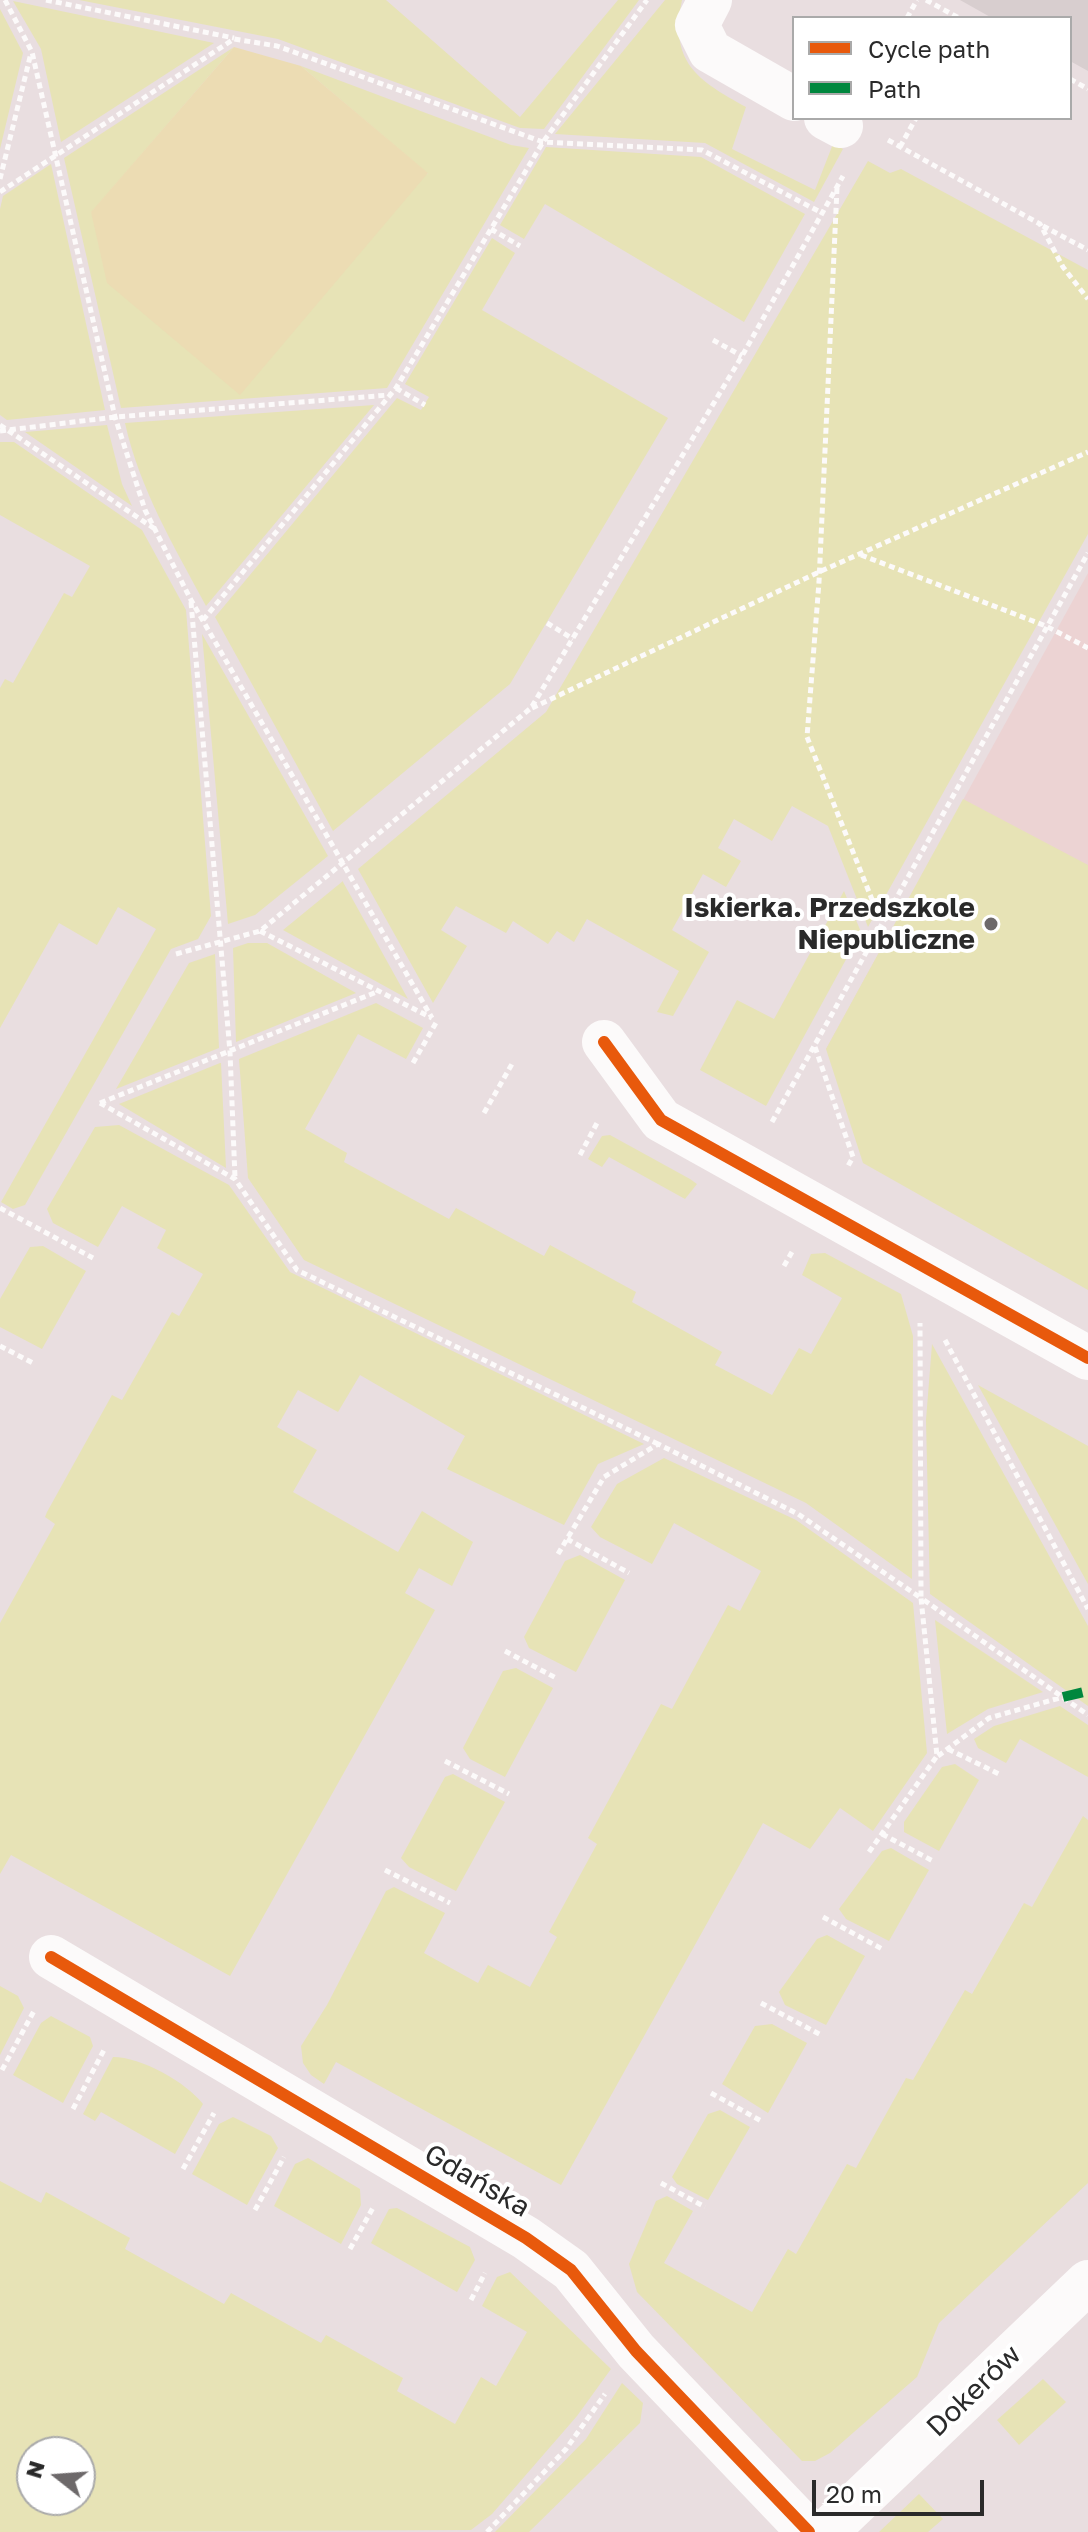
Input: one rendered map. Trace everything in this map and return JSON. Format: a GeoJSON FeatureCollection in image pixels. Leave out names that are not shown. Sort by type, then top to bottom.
{"type":"FeatureCollection","features":[{"type":"Feature","properties":{"kind":"street"},"geometry":{"type":"LineString","coordinates":[[710,0],[697,25],[710,51],[792,98]]}},
{"type":"Feature","properties":{"kind":"street"},"geometry":{"type":"LineString","coordinates":[[604,1042],[661,1120],[1088,1358]]}},
{"type":"Feature","properties":{"kind":"street","name":"Gdańska"},"geometry":{"type":"LineString","coordinates":[[46,1977],[526,2238],[571,2270],[636,2351],[809,2532]]}},
{"type":"Feature","properties":{"kind":"street","name":"Dokerów"},"geometry":{"type":"LineString","coordinates":[[826,2532],[1088,2282]]}},
{"type":"Feature","properties":{"kind":"path"},"geometry":{"type":"LineString","coordinates":[[5,0],[32,52],[115,417],[145,510],[191,600],[345,862],[432,1018],[260,931]]}},
{"type":"Feature","properties":{"kind":"path"},"geometry":{"type":"LineString","coordinates":[[46,0],[277,46],[543,142],[702,150],[822,213]]}},
{"type":"Feature","properties":{"kind":"path"},"geometry":{"type":"LineString","coordinates":[[203,620],[396,388],[543,142],[647,0]]}},
{"type":"Feature","properties":{"kind":"path"},"geometry":{"type":"LineString","coordinates":[[926,0],[955,16]]}},
{"type":"Feature","properties":{"kind":"path"},"geometry":{"type":"LineString","coordinates":[[0,192],[56,152],[234,39]]}},
{"type":"Feature","properties":{"kind":"path"},"geometry":{"type":"LineString","coordinates":[[0,179],[32,52]]}},
{"type":"Feature","properties":{"kind":"path"},"geometry":{"type":"LineString","coordinates":[[900,147],[915,120]]}},
{"type":"Feature","properties":{"kind":"path"},"geometry":{"type":"LineString","coordinates":[[849,127],[900,147],[1088,250]]}},
{"type":"Feature","properties":{"kind":"path"},"geometry":{"type":"LineString","coordinates":[[531,708],[742,356],[837,187],[819,572],[807,737],[881,922]]}},
{"type":"Feature","properties":{"kind":"path"},"geometry":{"type":"LineString","coordinates":[[1040,224],[1063,267],[1088,299]]}},
{"type":"Feature","properties":{"kind":"path"},"geometry":{"type":"LineString","coordinates":[[491,229],[520,246]]}},
{"type":"Feature","properties":{"kind":"path"},"geometry":{"type":"LineString","coordinates":[[713,340],[742,356]]}},
{"type":"Feature","properties":{"kind":"path"},"geometry":{"type":"LineString","coordinates":[[396,388],[425,405]]}},
{"type":"Feature","properties":{"kind":"path"},"geometry":{"type":"LineString","coordinates":[[1,428],[390,395]]}},
{"type":"Feature","properties":{"kind":"path"},"geometry":{"type":"LineString","coordinates":[[1,428],[156,530]]}},
{"type":"Feature","properties":{"kind":"path"},"geometry":{"type":"LineString","coordinates":[[176,954],[260,931],[531,708],[819,572],[1088,452]]}},
{"type":"Feature","properties":{"kind":"path"},"geometry":{"type":"LineString","coordinates":[[853,1157],[814,1046],[1088,553]]}},
{"type":"Feature","properties":{"kind":"path"},"geometry":{"type":"LineString","coordinates":[[860,554],[1046,626],[1088,648]]}},
{"type":"Feature","properties":{"kind":"path"},"geometry":{"type":"LineString","coordinates":[[191,600],[230,1052],[235,1179]]}},
{"type":"Feature","properties":{"kind":"path"},"geometry":{"type":"LineString","coordinates":[[547,623],[573,639]]}},
{"type":"Feature","properties":{"kind":"path"},"geometry":{"type":"LineString","coordinates":[[379,991],[100,1103],[235,1179],[297,1270],[798,1514],[1088,1715]]}},
{"type":"Feature","properties":{"kind":"path"},"geometry":{"type":"LineString","coordinates":[[413,1063],[437,1021]]}},
{"type":"Feature","properties":{"kind":"path"},"geometry":{"type":"LineString","coordinates":[[484,1113],[512,1064]]}},
{"type":"Feature","properties":{"kind":"path"},"geometry":{"type":"LineString","coordinates":[[580,1155],[601,1115]]}},
{"type":"Feature","properties":{"kind":"path"},"geometry":{"type":"LineString","coordinates":[[0,1208],[93,1258]]}},
{"type":"Feature","properties":{"kind":"path"},"geometry":{"type":"LineString","coordinates":[[920,1310],[921,1598],[937,1756]]}},
{"type":"Feature","properties":{"kind":"path"},"geometry":{"type":"LineString","coordinates":[[942,1335],[1088,1609]]}},
{"type":"Feature","properties":{"kind":"path"},"geometry":{"type":"LineString","coordinates":[[0,1346],[33,1363]]}},
{"type":"Feature","properties":{"kind":"path"},"geometry":{"type":"LineString","coordinates":[[558,1554],[604,1477],[658,1444]]}},
{"type":"Feature","properties":{"kind":"path"},"geometry":{"type":"LineString","coordinates":[[567,1539],[629,1573]]}},
{"type":"Feature","properties":{"kind":"path"},"geometry":{"type":"LineString","coordinates":[[505,1651],[558,1679]]}},
{"type":"Feature","properties":{"kind":"path"},"geometry":{"type":"LineString","coordinates":[[869,1852],[937,1756],[989,1718],[1063,1697]]}},
{"type":"Feature","properties":{"kind":"path"},"geometry":{"type":"LineString","coordinates":[[948,1749],[999,1774]]}},
{"type":"Feature","properties":{"kind":"path"},"geometry":{"type":"LineString","coordinates":[[445,1761],[509,1794]]}},
{"type":"Feature","properties":{"kind":"path"},"geometry":{"type":"LineString","coordinates":[[882,1834],[933,1861]]}},
{"type":"Feature","properties":{"kind":"path"},"geometry":{"type":"LineString","coordinates":[[385,1870],[450,1903]]}},
{"type":"Feature","properties":{"kind":"path"},"geometry":{"type":"LineString","coordinates":[[823,1917],[884,1950]]}},
{"type":"Feature","properties":{"kind":"path"},"geometry":{"type":"LineString","coordinates":[[2,2070],[46,1977]]}},
{"type":"Feature","properties":{"kind":"path"},"geometry":{"type":"LineString","coordinates":[[761,2003],[821,2035]]}},
{"type":"Feature","properties":{"kind":"path"},"geometry":{"type":"LineString","coordinates":[[73,2109],[111,2036]]}},
{"type":"Feature","properties":{"kind":"path"},"geometry":{"type":"LineString","coordinates":[[711,2093],[763,2122]]}},
{"type":"Feature","properties":{"kind":"path"},"geometry":{"type":"LineString","coordinates":[[183,2169],[216,2110]]}},
{"type":"Feature","properties":{"kind":"path"},"geometry":{"type":"LineString","coordinates":[[255,2210],[287,2150]]}},
{"type":"Feature","properties":{"kind":"path"},"geometry":{"type":"LineString","coordinates":[[661,2183],[705,2207]]}},
{"type":"Feature","properties":{"kind":"path"},"geometry":{"type":"LineString","coordinates":[[350,2249],[378,2200]]}},
{"type":"Feature","properties":{"kind":"path"},"geometry":{"type":"LineString","coordinates":[[487,2532],[566,2449],[636,2351]]}},
{"type":"Feature","properties":{"kind":"shaded area"},"geometry":{"type":"Polygon","coordinates":[[[79,0],[386,0],[520,117],[618,0],[639,0],[544,129],[520,128],[278,39],[79,0]]]}},
{"type":"Feature","properties":{"kind":"shaded area"},"geometry":{"type":"Polygon","coordinates":[[[665,0],[682,0],[680,39],[691,67],[714,88],[746,107],[732,149],[815,190],[833,144],[843,149],[814,202],[705,143],[555,134],[665,0]]]}},
{"type":"Feature","properties":{"kind":"shaded area"},"geometry":{"type":"Polygon","coordinates":[[[960,0],[1088,0],[1088,71],[1072,62],[1072,16],[988,16],[960,0]]]}},
{"type":"Feature","properties":{"kind":"shaded area"},"geometry":{"type":"Polygon","coordinates":[[[13,1],[214,43],[61,142],[41,49],[13,1]]]}},
{"type":"Feature","properties":{"kind":"shaded area"},"geometry":{"type":"Polygon","coordinates":[[[0,9],[23,53],[0,149],[0,9]]]}},
{"type":"Feature","properties":{"kind":"shaded area"},"geometry":{"type":"Polygon","coordinates":[[[234,47],[91,213],[428,174],[301,66],[511,145],[529,148],[387,388],[121,408],[64,158],[234,47]]]}},
{"type":"Feature","properties":{"kind":"shaded area"},"geometry":{"type":"Polygon","coordinates":[[[234,47],[301,66],[428,173],[240,395],[107,283],[91,212],[234,47]]]}},
{"type":"Feature","properties":{"kind":"shaded area"},"geometry":{"type":"Polygon","coordinates":[[[546,147],[701,157],[805,214],[744,322],[545,204],[524,239],[500,225],[546,147]]]}},
{"type":"Feature","properties":{"kind":"shaded area"},"geometry":{"type":"Polygon","coordinates":[[[868,161],[890,173],[901,169],[1088,270],[1088,534],[868,927],[828,826],[792,806],[772,841],[734,819],[718,848],[741,861],[726,887],[703,874],[672,930],[709,952],[673,1016],[657,1012],[679,971],[587,919],[574,942],[557,931],[548,944],[513,921],[506,933],[456,906],[441,930],[467,946],[433,1003],[358,869],[546,712],[868,161]]]}},
{"type":"Feature","properties":{"kind":"shaded area"},"geometry":{"type":"Polygon","coordinates":[[[51,164],[105,410],[7,420],[0,415],[0,209],[3,196],[51,164]]]}},
{"type":"Feature","properties":{"kind":"shaded area"},"geometry":{"type":"Polygon","coordinates":[[[492,238],[515,253],[482,310],[668,418],[510,684],[333,831],[215,617],[397,398],[421,410],[429,397],[405,384],[492,238]]]}},
{"type":"Feature","properties":{"kind":"shaded area"},"geometry":{"type":"Polygon","coordinates":[[[374,405],[206,606],[149,495],[125,423],[374,405]]]}},
{"type":"Feature","properties":{"kind":"shaded area"},"geometry":{"type":"Polygon","coordinates":[[[107,425],[122,484],[132,506],[25,432],[107,425]]]}},
{"type":"Feature","properties":{"kind":"shaded area"},"geometry":{"type":"Polygon","coordinates":[[[0,442],[14,442],[142,530],[186,610],[211,916],[198,939],[171,949],[25,1205],[13,1209],[1,1202],[156,929],[118,907],[97,945],[59,923],[0,1028],[0,688],[5,679],[13,683],[64,593],[72,597],[90,566],[0,515],[0,442]]]}},
{"type":"Feature","properties":{"kind":"shaded area","name":"Iskierka. Przedszkole Niepubliczne"},"geometry":{"type":"Polygon","coordinates":[[[1088,573],[1088,1188],[826,1049],[1088,573]]]}},
{"type":"Feature","properties":{"kind":"shaded area"},"geometry":{"type":"Polygon","coordinates":[[[202,634],[328,856],[255,915],[228,924],[202,634]]]}},
{"type":"Feature","properties":{"kind":"shaded area","name":"Iskierka. Przedszkole Niepubliczne"},"geometry":{"type":"Polygon","coordinates":[[[963,799],[1088,865],[1088,1290],[863,1163],[826,1049],[963,799]]]}},
{"type":"Feature","properties":{"kind":"shaded area"},"geometry":{"type":"Polygon","coordinates":[[[343,882],[408,999],[283,930],[343,882]]]}},
{"type":"Feature","properties":{"kind":"shaded area"},"geometry":{"type":"Polygon","coordinates":[[[844,891],[861,932],[766,1106],[700,1070],[737,1000],[774,1019],[844,891]]]}},
{"type":"Feature","properties":{"kind":"shaded area"},"geometry":{"type":"Polygon","coordinates":[[[248,943],[267,943],[356,993],[236,1042],[233,948],[248,943]]]}},
{"type":"Feature","properties":{"kind":"shaded area"},"geometry":{"type":"Polygon","coordinates":[[[215,954],[219,1048],[116,1089],[189,963],[215,954]]]}},
{"type":"Feature","properties":{"kind":"shaded area"},"geometry":{"type":"Polygon","coordinates":[[[376,1003],[423,1028],[406,1059],[358,1034],[305,1129],[347,1153],[344,1162],[449,1219],[456,1208],[544,1256],[550,1245],[636,1292],[632,1302],[722,1352],[715,1365],[772,1395],[799,1348],[811,1354],[842,1298],[802,1275],[811,1254],[825,1253],[901,1294],[913,1336],[912,1579],[806,1503],[304,1260],[248,1178],[239,1059],[376,1003]]]}},
{"type":"Feature","properties":{"kind":"shaded area"},"geometry":{"type":"Polygon","coordinates":[[[220,1063],[226,1168],[119,1104],[220,1063]]]}},
{"type":"Feature","properties":{"kind":"shaded area"},"geometry":{"type":"Polygon","coordinates":[[[119,1125],[229,1185],[290,1272],[644,1444],[598,1464],[564,1525],[447,1469],[465,1436],[360,1375],[338,1412],[298,1390],[277,1427],[317,1450],[293,1492],[398,1552],[422,1511],[473,1542],[452,1586],[419,1568],[405,1593],[435,1610],[230,1976],[11,1855],[0,1874],[0,1623],[55,1524],[45,1517],[47,1512],[112,1395],[122,1400],[172,1312],[179,1316],[203,1274],[157,1248],[166,1230],[122,1206],[98,1247],[53,1223],[47,1209],[95,1127],[119,1125]]]}},
{"type":"Feature","properties":{"kind":"shaded area"},"geometry":{"type":"Polygon","coordinates":[[[610,1135],[697,1184],[685,1199],[609,1157],[602,1167],[588,1159],[602,1136],[610,1135]]]}},
{"type":"Feature","properties":{"kind":"shaded area"},"geometry":{"type":"Polygon","coordinates":[[[43,1246],[86,1271],[42,1349],[0,1327],[0,1299],[30,1247],[43,1246]]]}},
{"type":"Feature","properties":{"kind":"shaded area"},"geometry":{"type":"Polygon","coordinates":[[[932,1344],[1088,1626],[1088,1706],[930,1594],[926,1420],[932,1344]]]}},
{"type":"Feature","properties":{"kind":"shaded area"},"geometry":{"type":"Polygon","coordinates":[[[978,1385],[1088,1446],[1088,1584],[978,1385]]]}},
{"type":"Feature","properties":{"kind":"shaded area"},"geometry":{"type":"Polygon","coordinates":[[[664,1458],[796,1520],[913,1603],[927,1753],[873,1831],[840,1808],[810,1849],[763,1823],[561,2185],[336,2062],[324,2084],[311,2075],[303,2063],[301,2046],[327,2005],[386,1891],[394,1887],[445,1913],[424,1953],[478,1983],[488,1965],[530,1987],[557,1937],[549,1932],[597,1844],[588,1838],[661,1704],[672,1709],[728,1605],[740,1611],[761,1571],[674,1523],[652,1564],[600,1537],[591,1527],[617,1484],[664,1458]]]}},
{"type":"Feature","properties":{"kind":"shaded area"},"geometry":{"type":"Polygon","coordinates":[[[580,1555],[625,1580],[576,1672],[529,1648],[524,1637],[565,1561],[580,1555]]]}},
{"type":"Feature","properties":{"kind":"shaded area"},"geometry":{"type":"Polygon","coordinates":[[[935,1620],[1043,1692],[988,1709],[947,1734],[935,1620]]]}},
{"type":"Feature","properties":{"kind":"shaded area"},"geometry":{"type":"Polygon","coordinates":[[[516,1668],[553,1688],[505,1777],[470,1759],[463,1748],[503,1671],[516,1668]]]}},
{"type":"Feature","properties":{"kind":"shaded area"},"geometry":{"type":"Polygon","coordinates":[[[1060,1706],[1088,1725],[1088,1777],[1020,1739],[1006,1763],[978,1748],[974,1739],[994,1726],[1060,1706]]]}},
{"type":"Feature","properties":{"kind":"shaded area"},"geometry":{"type":"Polygon","coordinates":[[[955,1764],[979,1780],[939,1851],[904,1832],[904,1822],[942,1767],[955,1764]]]}},
{"type":"Feature","properties":{"kind":"shaded area"},"geometry":{"type":"Polygon","coordinates":[[[453,1774],[505,1802],[456,1891],[409,1867],[401,1858],[445,1777],[453,1774]]]}},
{"type":"Feature","properties":{"kind":"shaded area"},"geometry":{"type":"Polygon","coordinates":[[[1083,1816],[1088,1820],[1088,2183],[939,2323],[917,2377],[830,2453],[815,2461],[802,2461],[637,2292],[629,2264],[656,2201],[667,2196],[693,2211],[664,2263],[752,2312],[788,2249],[796,2254],[847,2164],[856,2168],[906,2078],[913,2080],[965,1990],[972,1994],[1024,1903],[1032,1907],[1083,1816]]]}},
{"type":"Feature","properties":{"kind":"shaded area"},"geometry":{"type":"Polygon","coordinates":[[[891,1848],[929,1870],[889,1941],[846,1919],[839,1909],[882,1851],[891,1848]]]}},
{"type":"Feature","properties":{"kind":"shaded area"},"geometry":{"type":"Polygon","coordinates":[[[827,1935],[865,1956],[826,2025],[785,2005],[779,1992],[817,1939],[827,1935]]]}},
{"type":"Feature","properties":{"kind":"shaded area"},"geometry":{"type":"Polygon","coordinates":[[[0,1986],[18,1996],[24,2008],[0,2055],[0,1986]]]}},
{"type":"Feature","properties":{"kind":"shaded area"},"geometry":{"type":"Polygon","coordinates":[[[51,2016],[90,2037],[93,2046],[63,2103],[13,2075],[41,2023],[51,2016]]]}},
{"type":"Feature","properties":{"kind":"shaded area"},"geometry":{"type":"Polygon","coordinates":[[[772,2024],[807,2043],[768,2113],[722,2084],[755,2026],[772,2024]]]}},
{"type":"Feature","properties":{"kind":"shaded area"},"geometry":{"type":"Polygon","coordinates":[[[113,2057],[136,2061],[162,2072],[186,2087],[203,2104],[175,2154],[101,2112],[95,2121],[83,2114],[113,2057]]]}},
{"type":"Feature","properties":{"kind":"shaded area"},"geometry":{"type":"Polygon","coordinates":[[[720,2110],[750,2127],[708,2200],[677,2184],[672,2177],[708,2114],[720,2110]]]}},
{"type":"Feature","properties":{"kind":"shaded area"},"geometry":{"type":"Polygon","coordinates":[[[233,2117],[271,2136],[278,2148],[247,2205],[192,2174],[219,2124],[233,2117]]]}},
{"type":"Feature","properties":{"kind":"shaded area"},"geometry":{"type":"Polygon","coordinates":[[[308,2158],[360,2189],[361,2205],[341,2244],[274,2206],[295,2164],[308,2158]]]}},
{"type":"Feature","properties":{"kind":"shaded area"},"geometry":{"type":"Polygon","coordinates":[[[0,2181],[41,2203],[46,2192],[130,2238],[125,2249],[224,2304],[231,2293],[321,2343],[326,2335],[403,2378],[397,2391],[455,2424],[481,2377],[496,2386],[527,2332],[482,2306],[497,2277],[510,2272],[611,2369],[577,2416],[492,2514],[471,2530],[0,2532],[0,2181]]]}},
{"type":"Feature","properties":{"kind":"shaded area"},"geometry":{"type":"Polygon","coordinates":[[[397,2208],[470,2247],[475,2260],[457,2292],[371,2243],[389,2209],[397,2208]]]}},
{"type":"Feature","properties":{"kind":"shaded area"},"geometry":{"type":"Polygon","coordinates":[[[1043,2379],[1066,2402],[1019,2445],[997,2420],[1043,2379]]]}},
{"type":"Feature","properties":{"kind":"shaded area"},"geometry":{"type":"Polygon","coordinates":[[[622,2383],[643,2403],[640,2423],[529,2532],[495,2532],[586,2439],[622,2383]]]}},
{"type":"Feature","properties":{"kind":"shaded area"},"geometry":{"type":"Polygon","coordinates":[[[919,2494],[943,2519],[928,2532],[879,2532],[919,2494]]]}},
{"type":"Feature","properties":{"kind":"marked path"},"geometry":{"type":"LineString","coordinates":[[1063,1697],[1088,1691]]}},
{"type":"Feature","properties":{"kind":"cycle path"},"geometry":{"type":"LineString","coordinates":[[604,1042],[661,1120],[1088,1358]]}},
{"type":"Feature","properties":{"kind":"cycle path"},"geometry":{"type":"LineString","coordinates":[[51,1957],[526,2238],[571,2270],[636,2351],[809,2532]]}},
{"type":"Feature","properties":{"kind":"place","name":"Iskierka. Przedszkole Niepubliczne"},"geometry":{"type":"Point","coordinates":[991,924]}}]}
